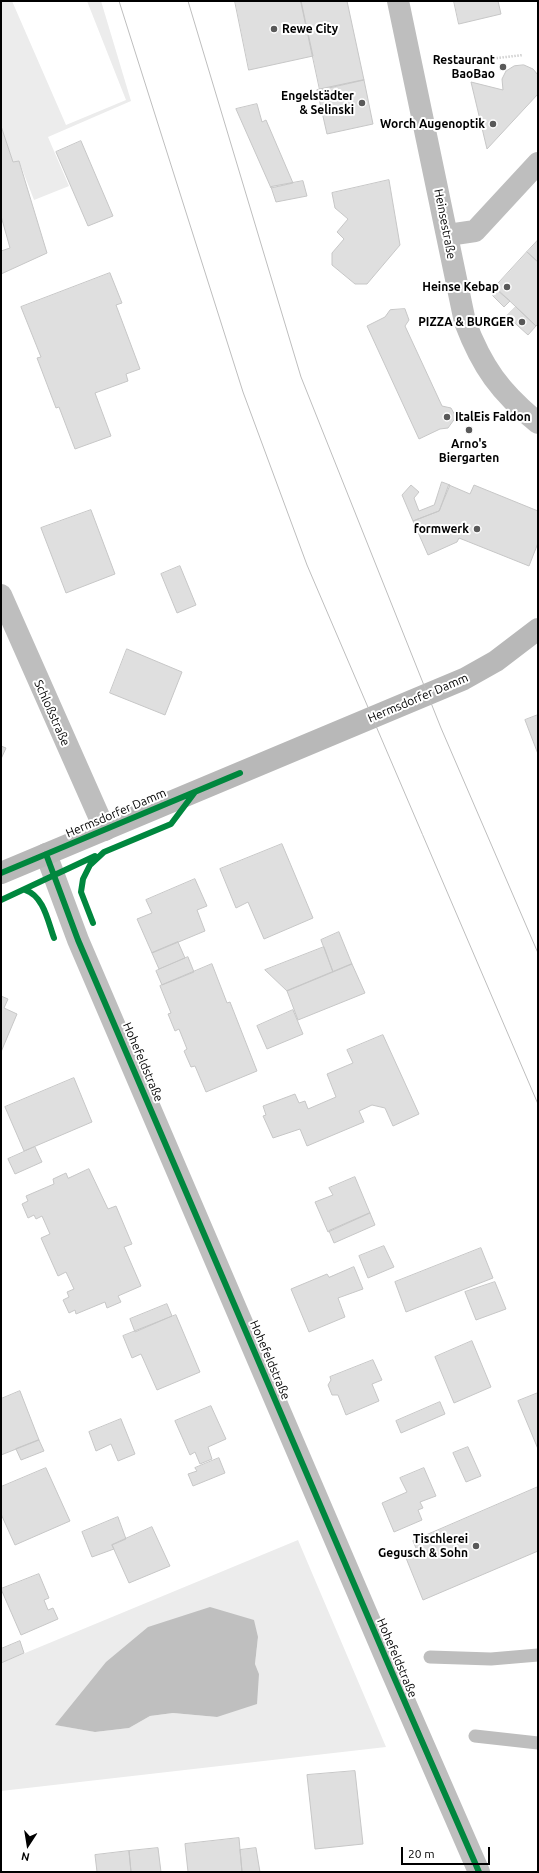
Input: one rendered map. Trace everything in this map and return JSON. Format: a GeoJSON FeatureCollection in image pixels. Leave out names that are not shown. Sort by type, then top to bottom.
{"type":"FeatureCollection","features":[{"type":"Feature","properties":{"kind":"main road","name":"Hermsdorfer Damm"},"geometry":{"type":"LineString","coordinates":[[1,873],[464,679],[496,662],[538,629]]}},
{"type":"Feature","properties":{"kind":"street","name":"Heinsestraße"},"geometry":{"type":"LineString","coordinates":[[398,1],[448,236],[461,307],[476,351],[492,376],[514,404],[538,423]]}},
{"type":"Feature","properties":{"kind":"street"},"geometry":{"type":"LineString","coordinates":[[448,236],[475,231],[538,163]]}},
{"type":"Feature","properties":{"kind":"street","name":"Schloßstraße"},"geometry":{"type":"LineString","coordinates":[[1,595],[105,830]]}},
{"type":"Feature","properties":{"kind":"street","name":"Hohefeldstraße"},"geometry":{"type":"LineString","coordinates":[[46,854],[78,940],[398,1689],[479,1872]]}},
{"type":"Feature","properties":{"kind":"lane"},"geometry":{"type":"LineString","coordinates":[[430,1657],[491,1659],[538,1655]]}},
{"type":"Feature","properties":{"kind":"lane"},"geometry":{"type":"LineString","coordinates":[[475,1736],[538,1743]]}},
{"type":"Feature","properties":{"kind":"path"},"geometry":{"type":"LineString","coordinates":[[446,64],[524,55]]}},
{"type":"Feature","properties":{"kind":"shaded area"},"geometry":{"type":"Polygon","coordinates":[[[1,1],[12,1],[66,125],[126,100],[87,1],[101,1],[131,101],[48,137],[69,186],[34,200],[19,161],[13,162],[1,126],[1,1]]]}},
{"type":"Feature","properties":{"kind":"shaded area"},"geometry":{"type":"Polygon","coordinates":[[[298,1540],[386,1747],[1,1791],[1,1663],[298,1540]],[[258,1637],[56,1725],[95,1732],[129,1728],[150,1716],[173,1713],[217,1717],[259,1674],[255,1664],[258,1637]]]}},
{"type":"Feature","properties":{"kind":"shaded area"},"geometry":{"type":"Polygon","coordinates":[[[210,1607],[254,1620],[258,1637],[255,1664],[259,1674],[257,1704],[217,1717],[173,1713],[150,1716],[129,1728],[95,1732],[55,1725],[106,1662],[148,1627],[210,1607]]]}},
{"type":"Feature","properties":{"kind":"building","name":"Rewe City"},"geometry":{"type":"Polygon","coordinates":[[[235,1],[301,1],[313,56],[249,70],[235,1]]]}},
{"type":"Feature","properties":{"kind":"building"},"geometry":{"type":"Polygon","coordinates":[[[301,1],[347,1],[364,80],[320,90],[301,1]]]}},
{"type":"Feature","properties":{"kind":"building"},"geometry":{"type":"Polygon","coordinates":[[[454,1],[498,1],[501,14],[459,24],[454,1]]]}},
{"type":"Feature","properties":{"kind":"building"},"geometry":{"type":"Polygon","coordinates":[[[524,65],[533,69],[538,75],[538,94],[487,149],[471,82],[503,90],[502,79],[506,71],[514,66],[524,65]]]}},
{"type":"Feature","properties":{"kind":"building"},"geometry":{"type":"Polygon","coordinates":[[[364,80],[373,124],[327,134],[317,90],[364,80]]]}},
{"type":"Feature","properties":{"kind":"building"},"geometry":{"type":"Polygon","coordinates":[[[257,104],[262,122],[266,120],[293,183],[271,188],[236,109],[257,104]]]}},
{"type":"Feature","properties":{"kind":"building"},"geometry":{"type":"Polygon","coordinates":[[[1,126],[13,162],[19,161],[47,253],[1,274],[1,251],[10,248],[1,216],[1,126]]]}},
{"type":"Feature","properties":{"kind":"building"},"geometry":{"type":"Polygon","coordinates":[[[81,141],[113,216],[88,226],[56,152],[81,141]]]}},
{"type":"Feature","properties":{"kind":"building"},"geometry":{"type":"Polygon","coordinates":[[[389,180],[400,245],[367,284],[355,284],[332,265],[332,253],[344,239],[337,232],[348,219],[335,208],[332,193],[389,180]]]}},
{"type":"Feature","properties":{"kind":"building"},"geometry":{"type":"Polygon","coordinates":[[[303,181],[307,196],[276,202],[271,187],[303,181]]]}},
{"type":"Feature","properties":{"kind":"building"},"geometry":{"type":"Polygon","coordinates":[[[538,240],[538,262],[527,252],[538,240]]]}},
{"type":"Feature","properties":{"kind":"building"},"geometry":{"type":"Polygon","coordinates":[[[527,252],[538,262],[538,324],[536,326],[495,287],[527,252]]]}},
{"type":"Feature","properties":{"kind":"building"},"geometry":{"type":"Polygon","coordinates":[[[110,273],[122,303],[116,305],[140,369],[126,374],[128,381],[95,393],[111,436],[75,449],[59,407],[56,408],[37,358],[41,357],[21,307],[110,273]]]}},
{"type":"Feature","properties":{"kind":"building"},"geometry":{"type":"Polygon","coordinates":[[[498,291],[510,301],[504,307],[493,296],[498,291]]]}},
{"type":"Feature","properties":{"kind":"building"},"geometry":{"type":"Polygon","coordinates":[[[516,307],[536,326],[528,335],[507,316],[516,307]]]}},
{"type":"Feature","properties":{"kind":"building"},"geometry":{"type":"Polygon","coordinates":[[[405,309],[409,320],[405,326],[442,406],[451,408],[456,417],[448,428],[440,429],[419,439],[367,326],[385,317],[390,310],[405,309]]]}},
{"type":"Feature","properties":{"kind":"building"},"geometry":{"type":"Polygon","coordinates":[[[442,482],[450,485],[439,511],[413,521],[402,495],[411,485],[419,492],[414,498],[419,511],[434,505],[442,482]]]}},
{"type":"Feature","properties":{"kind":"building","name":"formwerk"},"geometry":{"type":"Polygon","coordinates":[[[449,485],[470,494],[474,485],[538,511],[538,543],[529,566],[459,538],[457,542],[428,555],[413,521],[439,511],[449,485]]]}},
{"type":"Feature","properties":{"kind":"building"},"geometry":{"type":"Polygon","coordinates":[[[91,510],[115,574],[66,593],[41,528],[91,510]]]}},
{"type":"Feature","properties":{"kind":"building"},"geometry":{"type":"Polygon","coordinates":[[[180,566],[196,605],[177,613],[161,574],[180,566]]]}},
{"type":"Feature","properties":{"kind":"building"},"geometry":{"type":"Polygon","coordinates":[[[127,649],[182,672],[165,715],[110,693],[127,649]]]}},
{"type":"Feature","properties":{"kind":"building"},"geometry":{"type":"Polygon","coordinates":[[[538,715],[538,754],[525,720],[538,715]]]}},
{"type":"Feature","properties":{"kind":"building"},"geometry":{"type":"Polygon","coordinates":[[[1,746],[6,748],[1,759],[1,746]]]}},
{"type":"Feature","properties":{"kind":"building"},"geometry":{"type":"Polygon","coordinates":[[[282,844],[313,918],[264,939],[248,902],[236,908],[220,869],[282,844]]]}},
{"type":"Feature","properties":{"kind":"building"},"geometry":{"type":"Polygon","coordinates":[[[195,879],[207,906],[197,910],[205,931],[152,953],[137,919],[152,913],[146,900],[195,879]]]}},
{"type":"Feature","properties":{"kind":"building"},"geometry":{"type":"Polygon","coordinates":[[[339,932],[352,964],[333,972],[321,940],[339,932]]]}},
{"type":"Feature","properties":{"kind":"building"},"geometry":{"type":"Polygon","coordinates":[[[178,942],[185,958],[159,969],[152,953],[178,942]]]}},
{"type":"Feature","properties":{"kind":"building"},"geometry":{"type":"Polygon","coordinates":[[[324,947],[333,972],[287,991],[265,970],[324,947]]]}},
{"type":"Feature","properties":{"kind":"building"},"geometry":{"type":"Polygon","coordinates":[[[188,957],[194,972],[162,985],[156,971],[188,957]]]}},
{"type":"Feature","properties":{"kind":"building"},"geometry":{"type":"Polygon","coordinates":[[[212,964],[227,1003],[230,1002],[257,1071],[206,1092],[195,1066],[191,1067],[184,1051],[187,1049],[179,1029],[175,1031],[168,1014],[171,1013],[160,986],[212,964]]]}},
{"type":"Feature","properties":{"kind":"building"},"geometry":{"type":"Polygon","coordinates":[[[352,964],[365,993],[298,1020],[287,991],[352,964]]]}},
{"type":"Feature","properties":{"kind":"building"},"geometry":{"type":"Polygon","coordinates":[[[1,996],[8,999],[4,1008],[17,1014],[1,1052],[1,996]]]}},
{"type":"Feature","properties":{"kind":"building"},"geometry":{"type":"Polygon","coordinates":[[[293,1010],[303,1034],[267,1049],[257,1026],[293,1010]]]}},
{"type":"Feature","properties":{"kind":"building"},"geometry":{"type":"Polygon","coordinates":[[[383,1035],[419,1114],[393,1126],[385,1108],[372,1105],[359,1111],[364,1122],[307,1146],[300,1129],[273,1138],[263,1116],[266,1115],[263,1106],[295,1094],[299,1103],[305,1101],[308,1109],[336,1097],[327,1074],[353,1063],[347,1050],[383,1035]]]}},
{"type":"Feature","properties":{"kind":"building"},"geometry":{"type":"Polygon","coordinates":[[[74,1078],[92,1122],[24,1151],[5,1107],[74,1078]]]}},
{"type":"Feature","properties":{"kind":"building"},"geometry":{"type":"Polygon","coordinates":[[[35,1147],[42,1162],[15,1174],[8,1159],[35,1147]]]}},
{"type":"Feature","properties":{"kind":"building"},"geometry":{"type":"Polygon","coordinates":[[[89,1169],[108,1209],[116,1206],[132,1244],[124,1247],[141,1286],[118,1296],[121,1302],[107,1308],[105,1302],[76,1314],[75,1310],[69,1313],[63,1300],[69,1297],[67,1292],[74,1289],[66,1272],[58,1276],[41,1238],[50,1234],[42,1216],[36,1219],[34,1215],[28,1218],[22,1204],[28,1201],[26,1196],[54,1184],[53,1179],[66,1173],[68,1178],[89,1169]]]}},
{"type":"Feature","properties":{"kind":"building"},"geometry":{"type":"Polygon","coordinates":[[[355,1177],[370,1213],[328,1232],[315,1202],[333,1195],[329,1188],[355,1177]]]}},
{"type":"Feature","properties":{"kind":"building"},"geometry":{"type":"Polygon","coordinates":[[[370,1213],[375,1225],[334,1243],[329,1231],[370,1213]]]}},
{"type":"Feature","properties":{"kind":"building"},"geometry":{"type":"Polygon","coordinates":[[[384,1246],[394,1267],[368,1278],[359,1256],[384,1246]]]}},
{"type":"Feature","properties":{"kind":"building"},"geometry":{"type":"Polygon","coordinates":[[[481,1248],[493,1278],[406,1312],[395,1282],[481,1248]]]}},
{"type":"Feature","properties":{"kind":"building"},"geometry":{"type":"Polygon","coordinates":[[[354,1267],[363,1289],[338,1298],[345,1317],[309,1332],[291,1289],[327,1274],[329,1277],[354,1267]]]}},
{"type":"Feature","properties":{"kind":"building"},"geometry":{"type":"Polygon","coordinates":[[[495,1282],[506,1309],[476,1320],[465,1292],[495,1282]]]}},
{"type":"Feature","properties":{"kind":"building"},"geometry":{"type":"Polygon","coordinates":[[[167,1304],[172,1316],[135,1332],[130,1319],[167,1304]]]}},
{"type":"Feature","properties":{"kind":"building"},"geometry":{"type":"Polygon","coordinates":[[[176,1315],[200,1372],[157,1390],[141,1354],[132,1358],[123,1336],[176,1315]]]}},
{"type":"Feature","properties":{"kind":"building"},"geometry":{"type":"Polygon","coordinates":[[[472,1341],[491,1387],[454,1403],[435,1357],[472,1341]]]}},
{"type":"Feature","properties":{"kind":"building"},"geometry":{"type":"Polygon","coordinates":[[[373,1360],[382,1380],[372,1384],[379,1401],[346,1415],[338,1395],[332,1395],[328,1385],[331,1380],[330,1377],[373,1360]]]}},
{"type":"Feature","properties":{"kind":"building"},"geometry":{"type":"Polygon","coordinates":[[[20,1391],[39,1440],[1,1455],[1,1399],[20,1391]]]}},
{"type":"Feature","properties":{"kind":"building"},"geometry":{"type":"Polygon","coordinates":[[[538,1393],[538,1449],[518,1401],[538,1393]]]}},
{"type":"Feature","properties":{"kind":"building"},"geometry":{"type":"Polygon","coordinates":[[[440,1402],[445,1414],[401,1433],[396,1421],[440,1402]]]}},
{"type":"Feature","properties":{"kind":"building"},"geometry":{"type":"Polygon","coordinates":[[[211,1406],[226,1439],[208,1447],[212,1459],[200,1464],[195,1452],[190,1455],[175,1421],[211,1406]]]}},
{"type":"Feature","properties":{"kind":"building"},"geometry":{"type":"Polygon","coordinates":[[[121,1419],[135,1454],[118,1461],[111,1444],[96,1451],[89,1432],[121,1419]]]}},
{"type":"Feature","properties":{"kind":"building"},"geometry":{"type":"Polygon","coordinates":[[[39,1440],[44,1451],[21,1460],[16,1449],[39,1440]]]}},
{"type":"Feature","properties":{"kind":"building"},"geometry":{"type":"Polygon","coordinates":[[[468,1447],[481,1476],[466,1482],[453,1453],[468,1447]]]}},
{"type":"Feature","properties":{"kind":"building"},"geometry":{"type":"Polygon","coordinates":[[[219,1458],[225,1473],[193,1486],[188,1474],[197,1471],[195,1468],[219,1458]]]}},
{"type":"Feature","properties":{"kind":"building"},"geometry":{"type":"Polygon","coordinates":[[[46,1468],[70,1521],[15,1545],[1,1514],[1,1487],[46,1468]]]}},
{"type":"Feature","properties":{"kind":"building"},"geometry":{"type":"Polygon","coordinates":[[[424,1468],[436,1496],[420,1502],[423,1508],[418,1510],[422,1520],[394,1532],[382,1503],[407,1492],[400,1478],[424,1468]]]}},
{"type":"Feature","properties":{"kind":"building","name":"Tischlerei Gegusch & Sohn"},"geometry":{"type":"Polygon","coordinates":[[[538,1487],[538,1551],[423,1600],[406,1558],[418,1553],[413,1541],[538,1487]]]}},
{"type":"Feature","properties":{"kind":"building"},"geometry":{"type":"Polygon","coordinates":[[[118,1517],[126,1539],[112,1545],[114,1549],[92,1557],[82,1532],[118,1517]]]}},
{"type":"Feature","properties":{"kind":"building"},"geometry":{"type":"Polygon","coordinates":[[[152,1527],[170,1566],[129,1583],[112,1545],[152,1527]]]}},
{"type":"Feature","properties":{"kind":"building"},"geometry":{"type":"Polygon","coordinates":[[[39,1574],[49,1598],[44,1600],[48,1610],[53,1608],[58,1619],[21,1635],[1,1589],[39,1574]]]}},
{"type":"Feature","properties":{"kind":"building"},"geometry":{"type":"Polygon","coordinates":[[[20,1641],[24,1653],[1,1663],[1,1649],[20,1641]]]}},
{"type":"Feature","properties":{"kind":"building"},"geometry":{"type":"Polygon","coordinates":[[[355,1771],[363,1844],[315,1849],[307,1775],[355,1771]]]}},
{"type":"Feature","properties":{"kind":"building"},"geometry":{"type":"Polygon","coordinates":[[[239,1838],[242,1872],[188,1872],[185,1844],[239,1838]]]}},
{"type":"Feature","properties":{"kind":"building"},"geometry":{"type":"Polygon","coordinates":[[[158,1848],[161,1872],[131,1872],[129,1851],[158,1848]]]}},
{"type":"Feature","properties":{"kind":"building"},"geometry":{"type":"Polygon","coordinates":[[[256,1848],[260,1872],[242,1872],[240,1850],[256,1848]]]}},
{"type":"Feature","properties":{"kind":"building"},"geometry":{"type":"Polygon","coordinates":[[[129,1851],[131,1872],[97,1872],[95,1855],[129,1851]]]}},
{"type":"Feature","properties":{"kind":"tram line"},"geometry":{"type":"LineString","coordinates":[[119,1],[243,392],[307,565],[538,1104]]}},
{"type":"Feature","properties":{"kind":"tram line"},"geometry":{"type":"LineString","coordinates":[[188,1],[301,377],[441,728],[538,953]]}},
{"type":"Feature","properties":{"kind":"cycle path"},"geometry":{"type":"LineString","coordinates":[[1,873],[240,773]]}},
{"type":"Feature","properties":{"kind":"cycle path"},"geometry":{"type":"LineString","coordinates":[[93,923],[81,892],[83,879],[90,865],[104,852],[171,824],[195,792]]}},
{"type":"Feature","properties":{"kind":"cycle path"},"geometry":{"type":"LineString","coordinates":[[46,854],[78,940],[479,1872]]}},
{"type":"Feature","properties":{"kind":"cycle path"},"geometry":{"type":"LineString","coordinates":[[1,900],[95,856]]}},
{"type":"Feature","properties":{"kind":"cycle path"},"geometry":{"type":"LineString","coordinates":[[25,890],[37,898],[41,904],[54,938]]}},
{"type":"Feature","properties":{"kind":"place","name":"Rewe City"},"geometry":{"type":"Point","coordinates":[274,29]}},
{"type":"Feature","properties":{"kind":"place","name":"Restaurant BaoBao"},"geometry":{"type":"Point","coordinates":[503,67]}},
{"type":"Feature","properties":{"kind":"place","name":"Engelstädter & Selinski"},"geometry":{"type":"Point","coordinates":[362,103]}},
{"type":"Feature","properties":{"kind":"place","name":"Worch Augenoptik"},"geometry":{"type":"Point","coordinates":[493,124]}},
{"type":"Feature","properties":{"kind":"place","name":"Heinse Kebap"},"geometry":{"type":"Point","coordinates":[507,287]}},
{"type":"Feature","properties":{"kind":"place","name":"PIZZA & BURGER"},"geometry":{"type":"Point","coordinates":[522,322]}},
{"type":"Feature","properties":{"kind":"place","name":"ItalEis Faldon"},"geometry":{"type":"Point","coordinates":[447,417]}},
{"type":"Feature","properties":{"kind":"place","name":"Arno's Biergarten"},"geometry":{"type":"Point","coordinates":[469,430]}},
{"type":"Feature","properties":{"kind":"place","name":"formwerk"},"geometry":{"type":"Point","coordinates":[477,529]}},
{"type":"Feature","properties":{"kind":"place","name":"Tischlerei Gegusch & Sohn"},"geometry":{"type":"Point","coordinates":[476,1546]}}]}
